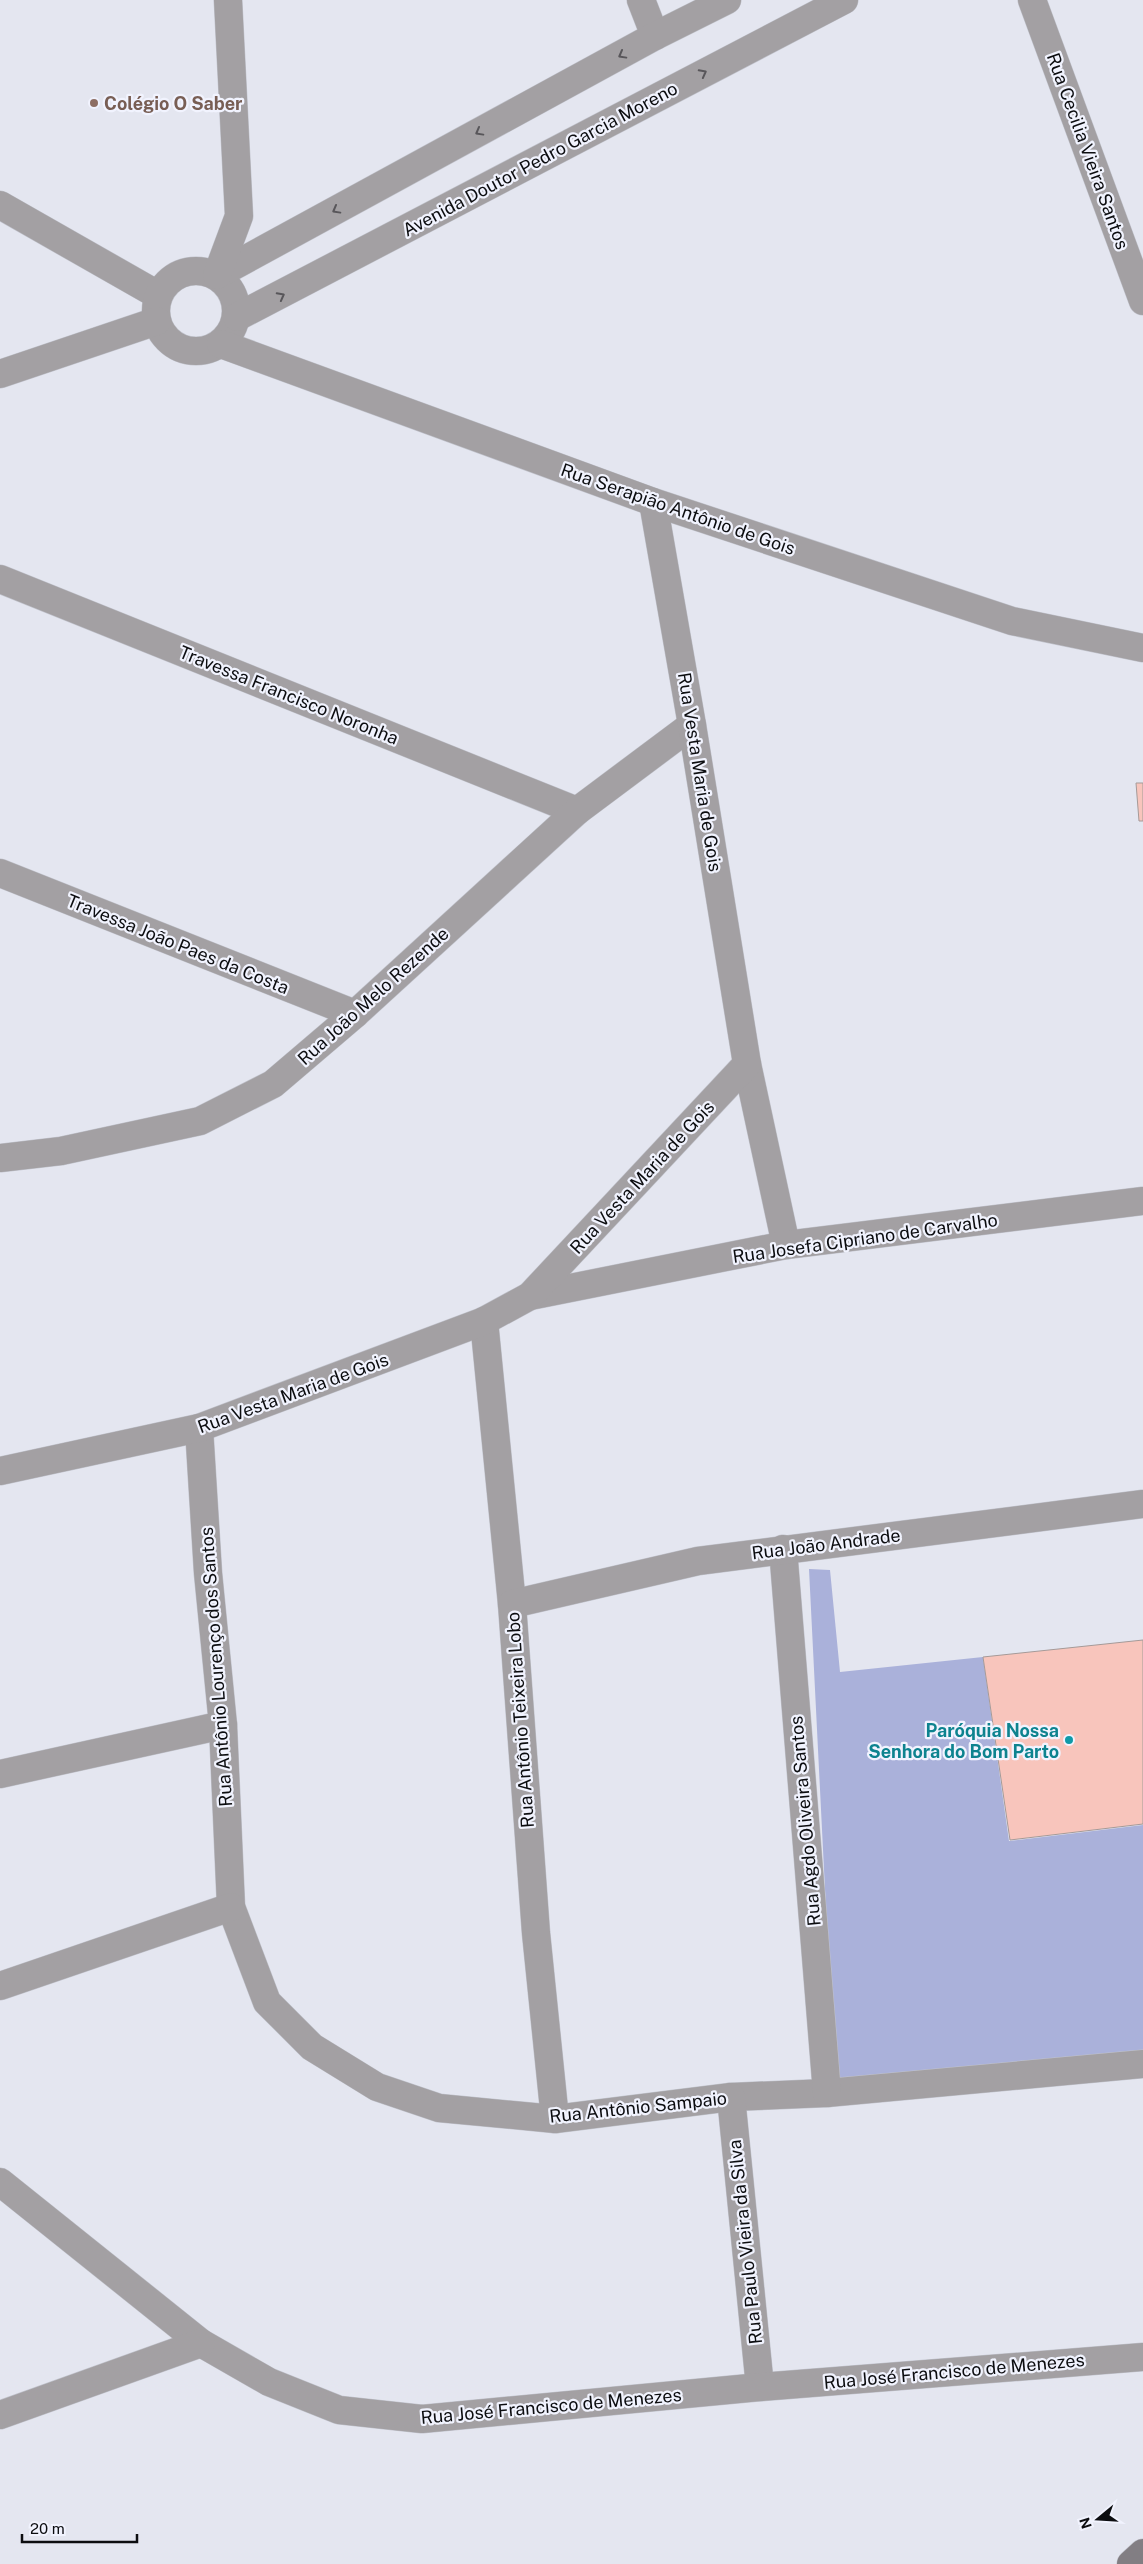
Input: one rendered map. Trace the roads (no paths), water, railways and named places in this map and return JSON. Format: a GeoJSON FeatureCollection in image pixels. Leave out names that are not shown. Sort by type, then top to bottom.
{"type":"FeatureCollection","features":[{"type":"Feature","properties":{"kind":"street"},"geometry":{"type":"LineString","coordinates":[[217,275],[239,216],[228,0]]}},
{"type":"Feature","properties":{"kind":"street"},"geometry":{"type":"LineString","coordinates":[[641,0],[655,36]]}},
{"type":"Feature","properties":{"kind":"street"},"geometry":{"type":"LineString","coordinates":[[217,275],[655,36],[727,0]]}},
{"type":"Feature","properties":{"kind":"street","name":"Avenida Doutor Pedro Garcia Moreno"},"geometry":{"type":"LineString","coordinates":[[237,317],[844,0]]}},
{"type":"Feature","properties":{"kind":"street","name":"Rua Cecilia Vieira Santos"},"geometry":{"type":"LineString","coordinates":[[1032,0],[1143,301]]}},
{"type":"Feature","properties":{"kind":"street"},"geometry":{"type":"LineString","coordinates":[[0,205],[158,308]]}},
{"type":"Feature","properties":{"kind":"street"},"geometry":{"type":"LineString","coordinates":[[202,270],[217,275],[229,286],[236,301],[237,317],[232,332],[221,344],[206,350],[191,352],[176,346],[164,335],[158,308],[166,282],[186,271],[202,270]]}},
{"type":"Feature","properties":{"kind":"street"},"geometry":{"type":"LineString","coordinates":[[0,374],[158,308]]}},
{"type":"Feature","properties":{"kind":"street","name":"Rua Serapião Antônio de Gois"},"geometry":{"type":"LineString","coordinates":[[221,344],[654,502],[1012,621],[1143,648]]}},
{"type":"Feature","properties":{"kind":"street","name":"Rua Vesta Maria de Gois"},"geometry":{"type":"LineString","coordinates":[[0,1471],[199,1428],[484,1321],[530,1296],[747,1064],[654,502]]}},
{"type":"Feature","properties":{"kind":"street","name":"Travessa Francisco Noronha"},"geometry":{"type":"LineString","coordinates":[[0,579],[577,810]]}},
{"type":"Feature","properties":{"kind":"street","name":"Rua João Melo Rezende"},"geometry":{"type":"LineString","coordinates":[[0,1158],[61,1151],[200,1121],[273,1084],[355,1014],[577,810],[692,725]]}},
{"type":"Feature","properties":{"kind":"street","name":"Travessa João Paes da Costa"},"geometry":{"type":"LineString","coordinates":[[0,873],[355,1014]]}},
{"type":"Feature","properties":{"kind":"street"},"geometry":{"type":"LineString","coordinates":[[747,1064],[786,1245]]}},
{"type":"Feature","properties":{"kind":"street","name":"Rua Josefa Cipriano de Carvalho"},"geometry":{"type":"LineString","coordinates":[[530,1296],[786,1245],[1143,1201]]}},
{"type":"Feature","properties":{"kind":"street","name":"Rua Antônio Teixeira Lobo"},"geometry":{"type":"LineString","coordinates":[[484,1321],[512,1604],[536,1933],[555,2119]]}},
{"type":"Feature","properties":{"kind":"street","name":"Rua Antônio Lourenço dos Santos"},"geometry":{"type":"LineString","coordinates":[[199,1428],[208,1573],[222,1725],[231,1907]]}},
{"type":"Feature","properties":{"kind":"street","name":"Rua João Andrade"},"geometry":{"type":"LineString","coordinates":[[512,1604],[698,1561],[1143,1504]]}},
{"type":"Feature","properties":{"kind":"street","name":"Rua Agdo Oliveira Santos"},"geometry":{"type":"LineString","coordinates":[[783,1549],[827,2093]]}},
{"type":"Feature","properties":{"kind":"street"},"geometry":{"type":"LineString","coordinates":[[0,1774],[222,1725]]}},
{"type":"Feature","properties":{"kind":"street"},"geometry":{"type":"LineString","coordinates":[[0,1986],[231,1907]]}},
{"type":"Feature","properties":{"kind":"street","name":"Rua Antônio Sampaio"},"geometry":{"type":"LineString","coordinates":[[231,1907],[267,2002],[312,2046],[377,2087],[439,2108],[555,2119],[731,2097],[827,2093],[1143,2064]]}},
{"type":"Feature","properties":{"kind":"street","name":"Rua Paulo Vieira da Silva"},"geometry":{"type":"LineString","coordinates":[[731,2097],[760,2387]]}},
{"type":"Feature","properties":{"kind":"street","name":"Rua José Francisco de Menezes"},"geometry":{"type":"LineString","coordinates":[[0,2182],[201,2343],[270,2382],[339,2410],[422,2419],[760,2387],[1143,2356]]}},
{"type":"Feature","properties":{"kind":"street"},"geometry":{"type":"LineString","coordinates":[[0,2415],[201,2343]]}},
{"type":"Feature","properties":{"kind":"street"},"geometry":{"type":"LineString","coordinates":[[1131,2564],[1143,2553]]}},
{"type":"Feature","properties":{"kind":"place","name":"Colégio O Saber"},"geometry":{"type":"Point","coordinates":[94,103]}},
{"type":"Feature","properties":{"kind":"place","name":"Paróquia Nossa Senhora do Bom Parto"},"geometry":{"type":"Point","coordinates":[1069,1740]}}]}
